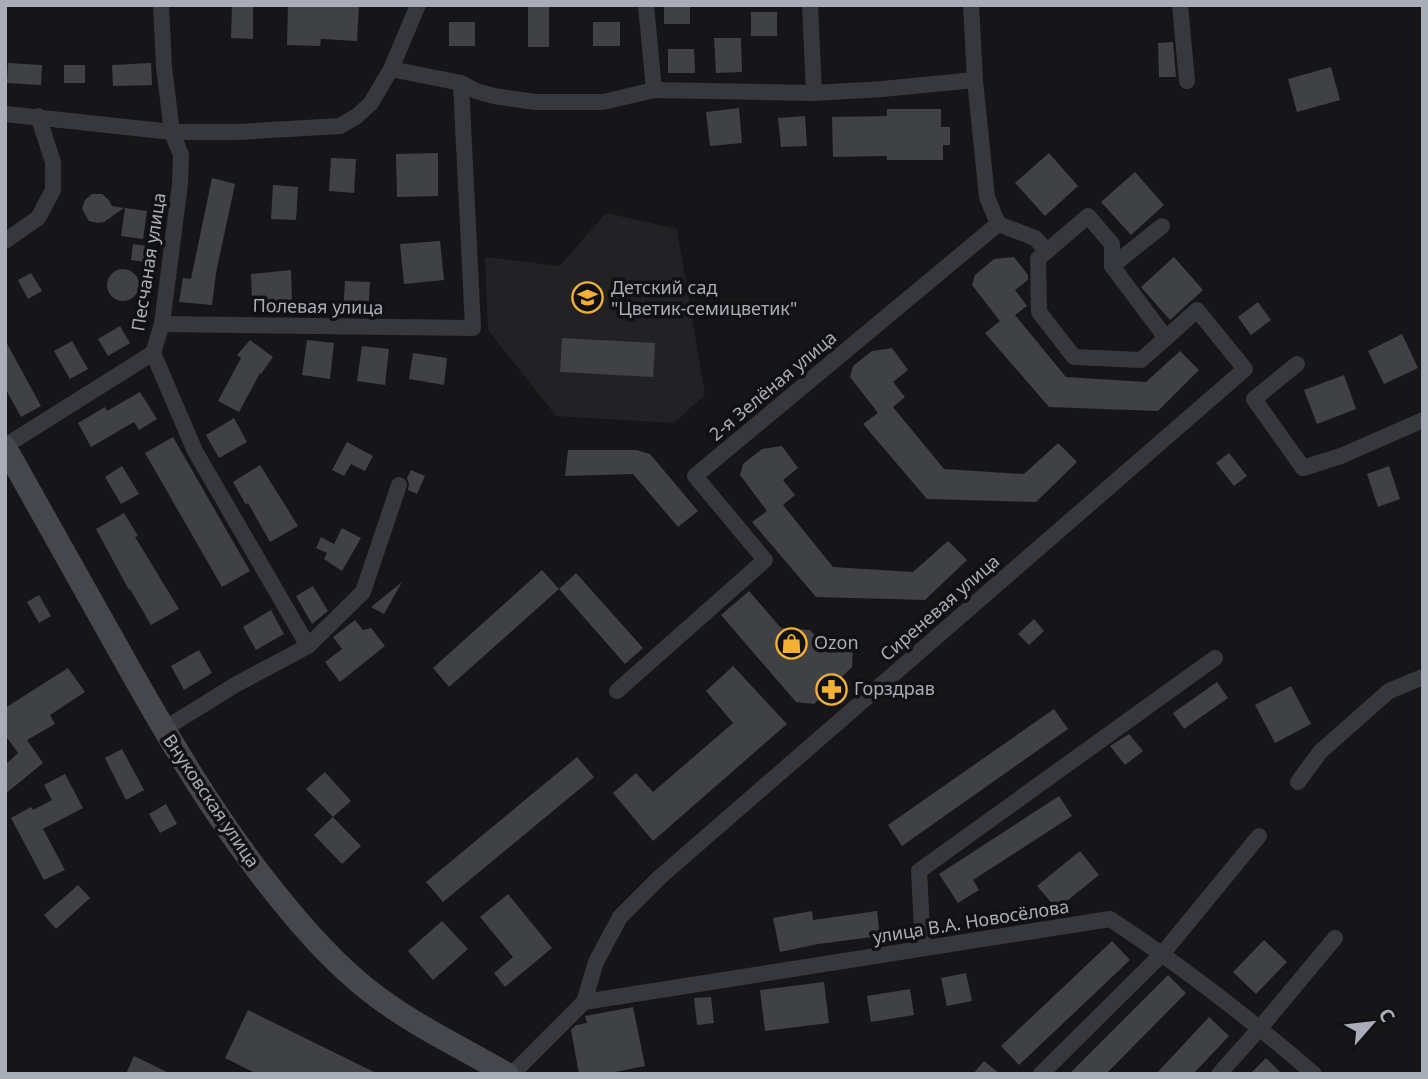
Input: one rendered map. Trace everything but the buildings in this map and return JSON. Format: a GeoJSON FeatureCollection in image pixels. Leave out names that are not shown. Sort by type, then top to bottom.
{"type":"FeatureCollection","features":[{"type":"Feature","properties":{"kind":"main road","name":"Внуковская улица"},"geometry":{"type":"LineString","coordinates":[[5,447],[207,802],[294,917],[335,960],[392,1008],[510,1074]]}},
{"type":"Feature","properties":{"kind":"street","name":"Песчаная улица"},"geometry":{"type":"LineString","coordinates":[[5,447],[153,353],[162,324],[180,184],[181,155],[172,131],[160,5]]}},
{"type":"Feature","properties":{"kind":"street"},"geometry":{"type":"LineString","coordinates":[[5,114],[172,131],[237,132],[340,126],[371,103],[391,69],[418,5]]}},
{"type":"Feature","properties":{"kind":"street"},"geometry":{"type":"LineString","coordinates":[[646,5],[654,90]]}},
{"type":"Feature","properties":{"kind":"street"},"geometry":{"type":"LineString","coordinates":[[810,5],[814,93]]}},
{"type":"Feature","properties":{"kind":"street"},"geometry":{"type":"LineString","coordinates":[[971,5],[975,80],[987,197],[998,223],[1035,238],[1047,251]]}},
{"type":"Feature","properties":{"kind":"street"},"geometry":{"type":"LineString","coordinates":[[1180,5],[1187,81]]}},
{"type":"Feature","properties":{"kind":"street"},"geometry":{"type":"LineString","coordinates":[[391,69],[461,83],[476,91],[535,102],[603,102],[654,90],[814,93],[975,80]]}},
{"type":"Feature","properties":{"kind":"street","name":"Полевая улица"},"geometry":{"type":"LineString","coordinates":[[162,324],[474,328],[461,83]]}},
{"type":"Feature","properties":{"kind":"street"},"geometry":{"type":"LineString","coordinates":[[5,241],[38,218],[53,190],[52,162],[38,116]]}},
{"type":"Feature","properties":{"kind":"street"},"geometry":{"type":"LineString","coordinates":[[1088,216],[1112,244],[1112,266],[1166,338],[1141,360],[1074,357],[1039,312],[1038,259],[1047,251],[1088,216]]}},
{"type":"Feature","properties":{"kind":"street","name":"2-я Зелёная улица"},"geometry":{"type":"LineString","coordinates":[[617,691],[765,560],[695,476],[998,223]]}},
{"type":"Feature","properties":{"kind":"street"},"geometry":{"type":"LineString","coordinates":[[1112,266],[1162,226]]}},
{"type":"Feature","properties":{"kind":"street","name":"Сиреневая улица"},"geometry":{"type":"LineString","coordinates":[[510,1074],[584,1002],[596,962],[620,917],[660,877],[1245,369],[1197,310],[1166,338]]}},
{"type":"Feature","properties":{"kind":"street"},"geometry":{"type":"LineString","coordinates":[[153,353],[195,451],[308,646]]}},
{"type":"Feature","properties":{"kind":"street"},"geometry":{"type":"LineString","coordinates":[[1297,364],[1254,399],[1303,468],[1341,456],[1423,420]]}},
{"type":"Feature","properties":{"kind":"street"},"geometry":{"type":"LineString","coordinates":[[164,729],[235,685],[308,646],[363,592],[399,485]]}},
{"type":"Feature","properties":{"kind":"street"},"geometry":{"type":"LineString","coordinates":[[923,948],[919,872],[1215,658]]}},
{"type":"Feature","properties":{"kind":"street"},"geometry":{"type":"LineString","coordinates":[[1298,782],[1320,752],[1389,691],[1423,677]]}},
{"type":"Feature","properties":{"kind":"street"},"geometry":{"type":"LineString","coordinates":[[1041,1074],[1163,953],[1259,836]]}},
{"type":"Feature","properties":{"kind":"street","name":"улица В.А. Новосёлова"},"geometry":{"type":"LineString","coordinates":[[584,1002],[1110,919],[1163,953],[1261,1028],[1314,1074]]}},
{"type":"Feature","properties":{"kind":"street"},"geometry":{"type":"LineString","coordinates":[[1219,1074],[1261,1028],[1335,938]]}},
{"type":"Feature","properties":{"kind":"shaded area","name":"Детский сад \"Цветик-семицветик\""},"geometry":{"type":"Polygon","coordinates":[[[606,213],[677,229],[705,395],[674,423],[556,416],[488,330],[485,257],[560,266],[606,213]]]}},
{"type":"Feature","properties":{"kind":"place","name":"Детский сад \"Цветик-семицветик\""},"geometry":{"type":"Point","coordinates":[588,298]}},
{"type":"Feature","properties":{"kind":"place","name":"Ozon"},"geometry":{"type":"Point","coordinates":[791,643]}},
{"type":"Feature","properties":{"kind":"place","name":"Горздрав"},"geometry":{"type":"Point","coordinates":[831,689]}}]}
